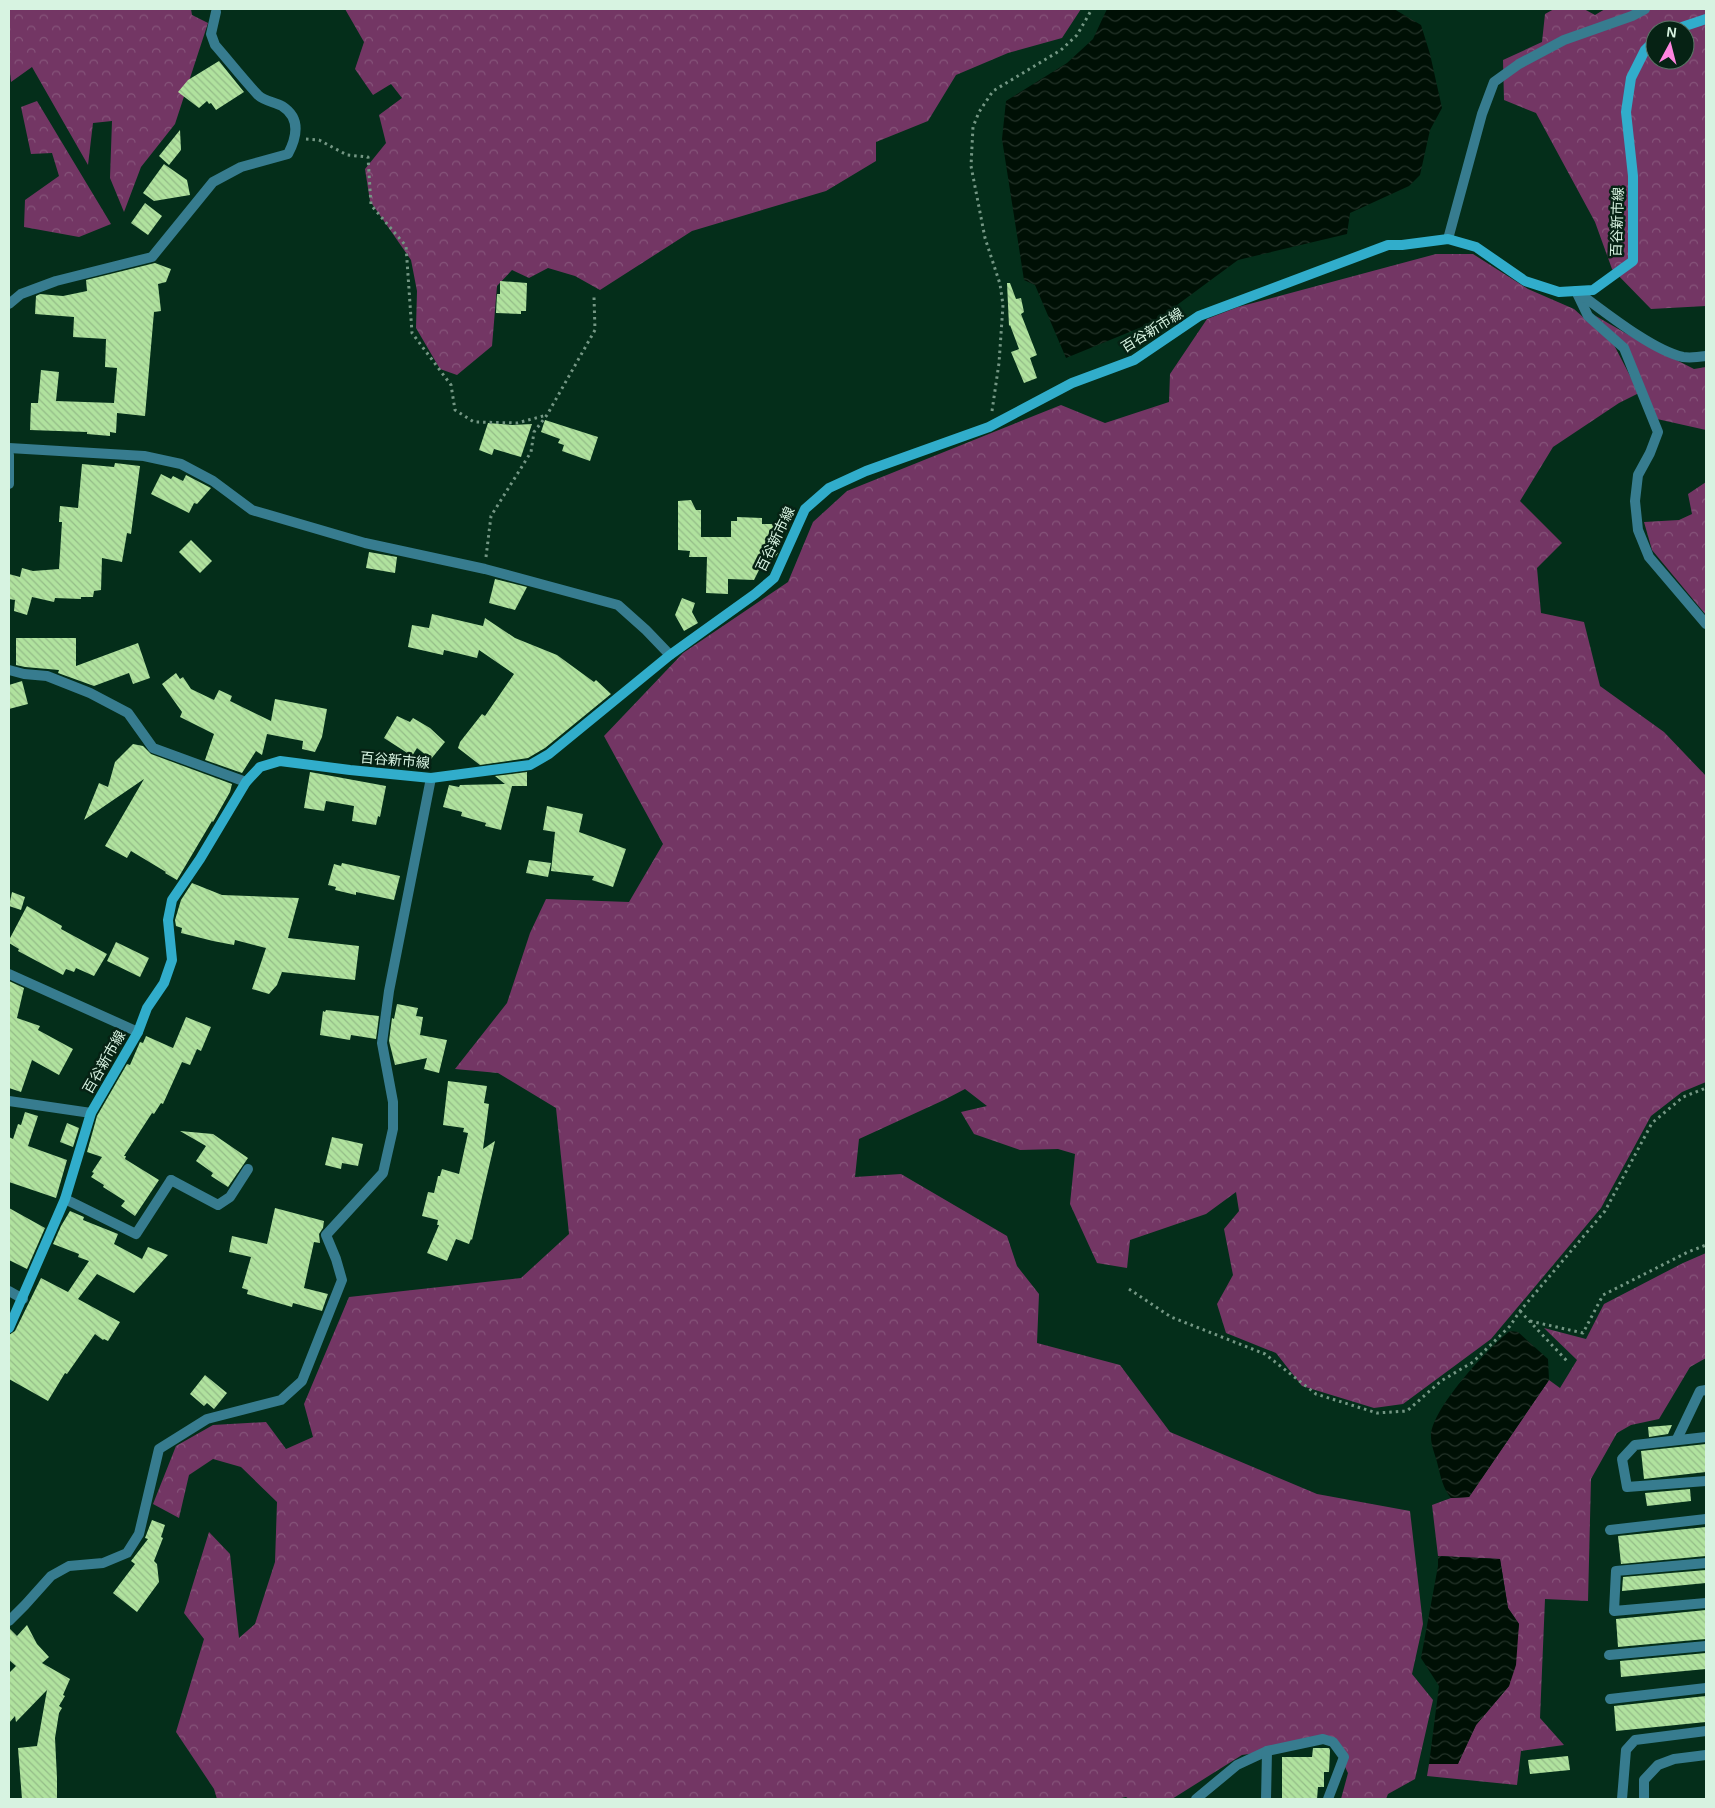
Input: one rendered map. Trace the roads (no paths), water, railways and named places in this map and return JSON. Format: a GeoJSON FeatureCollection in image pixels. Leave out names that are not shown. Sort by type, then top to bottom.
{"type":"FeatureCollection","features":[{"type":"Feature","properties":{"kind":"main road","name":"百谷新市線"},"geometry":{"type":"LineString","coordinates":[[9,1328],[65,1199],[91,1113],[138,1032],[147,1008],[164,983],[172,960],[168,920],[172,900],[200,859],[246,782],[260,767],[280,761],[431,778],[530,764],[549,754],[670,655],[755,594],[774,578],[805,508],[829,488],[866,471],[989,427],[1072,382],[1134,360],[1200,316],[1388,245],[1448,239],[1476,247],[1524,281],[1560,292],[1593,290],[1633,261],[1633,176],[1626,112],[1631,78],[1645,50]]}},
{"type":"Feature","properties":{"kind":"street"},"geometry":{"type":"LineString","coordinates":[[1448,239],[1482,114],[1494,82],[1519,64],[1564,40],[1632,16],[1645,9]]}},
{"type":"Feature","properties":{"kind":"street"},"geometry":{"type":"LineString","coordinates":[[9,304],[21,294],[56,281],[152,257],[213,182],[242,167],[288,154],[296,133],[294,118],[283,107],[260,97],[215,45],[211,34],[216,12]]}},
{"type":"Feature","properties":{"kind":"street"},"geometry":{"type":"LineString","coordinates":[[1576,291],[1617,321],[1664,350],[1684,357],[1706,356]]}},
{"type":"Feature","properties":{"kind":"street"},"geometry":{"type":"LineString","coordinates":[[1576,291],[1588,316],[1624,348],[1658,432],[1638,476],[1635,501],[1638,530],[1650,557],[1706,624]]}},
{"type":"Feature","properties":{"kind":"street"},"geometry":{"type":"LineString","coordinates":[[9,448],[144,456],[181,464],[213,482],[252,510],[365,543],[485,569],[618,605],[670,655]]}},
{"type":"Feature","properties":{"kind":"street"},"geometry":{"type":"LineString","coordinates":[[9,455],[9,484]]}},
{"type":"Feature","properties":{"kind":"street"},"geometry":{"type":"LineString","coordinates":[[9,670],[24,674],[48,676],[90,693],[128,714],[153,748],[246,782]]}},
{"type":"Feature","properties":{"kind":"street"},"geometry":{"type":"LineString","coordinates":[[9,1621],[51,1576],[69,1566],[103,1563],[127,1553],[138,1534],[159,1449],[207,1418],[281,1400],[302,1381],[342,1280],[336,1259],[326,1236],[383,1173],[393,1129],[393,1102],[382,1043],[389,991],[431,778]]}},
{"type":"Feature","properties":{"kind":"street"},"geometry":{"type":"LineString","coordinates":[[9,974],[138,1032]]}},
{"type":"Feature","properties":{"kind":"street"},"geometry":{"type":"LineString","coordinates":[[9,1101],[91,1113]]}},
{"type":"Feature","properties":{"kind":"street"},"geometry":{"type":"LineString","coordinates":[[65,1199],[136,1234],[171,1180],[218,1205],[230,1197],[248,1170]]}},
{"type":"Feature","properties":{"kind":"street"},"geometry":{"type":"LineString","coordinates":[[9,1291],[23,1299]]}},
{"type":"Feature","properties":{"kind":"street"},"geometry":{"type":"LineString","coordinates":[[1677,1440],[1700,1391],[1706,1390]]}},
{"type":"Feature","properties":{"kind":"street"},"geometry":{"type":"LineString","coordinates":[[1706,1437],[1635,1446],[1622,1459],[1627,1487],[1706,1481]]}},
{"type":"Feature","properties":{"kind":"street"},"geometry":{"type":"LineString","coordinates":[[1610,1530],[1706,1519]]}},
{"type":"Feature","properties":{"kind":"street"},"geometry":{"type":"LineString","coordinates":[[1706,1564],[1616,1571],[1614,1612],[1706,1603]]}},
{"type":"Feature","properties":{"kind":"street"},"geometry":{"type":"LineString","coordinates":[[1609,1655],[1706,1646]]}},
{"type":"Feature","properties":{"kind":"street"},"geometry":{"type":"LineString","coordinates":[[1610,1700],[1706,1688]]}},
{"type":"Feature","properties":{"kind":"street"},"geometry":{"type":"LineString","coordinates":[[1622,1799],[1626,1750],[1635,1740],[1706,1731]]}},
{"type":"Feature","properties":{"kind":"street"},"geometry":{"type":"LineString","coordinates":[[1196,1799],[1237,1766],[1267,1751],[1324,1739],[1333,1742],[1344,1757],[1328,1799]]}},
{"type":"Feature","properties":{"kind":"street"},"geometry":{"type":"LineString","coordinates":[[1266,1799],[1267,1751]]}},
{"type":"Feature","properties":{"kind":"street"},"geometry":{"type":"LineString","coordinates":[[1644,1799],[1644,1780],[1658,1764],[1674,1759],[1706,1755]]}},
{"type":"Feature","properties":{"kind":"water"},"geometry":{"type":"Polygon","coordinates":[[[1107,9],[1394,9],[1421,25],[1430,54],[1442,108],[1430,130],[1420,175],[1409,186],[1350,213],[1347,234],[1238,260],[1154,322],[1066,358],[1035,285],[1024,280],[1002,139],[1006,101],[1067,63],[1093,39],[1107,9]]]}},
{"type":"Feature","properties":{"kind":"water"},"geometry":{"type":"Polygon","coordinates":[[[1510,1331],[1518,1332],[1548,1359],[1549,1380],[1469,1497],[1451,1498],[1443,1483],[1433,1448],[1431,1437],[1433,1425],[1440,1411],[1462,1380],[1510,1331]]]}},
{"type":"Feature","properties":{"kind":"water"},"geometry":{"type":"Polygon","coordinates":[[[1438,1556],[1500,1559],[1508,1608],[1519,1624],[1516,1665],[1509,1686],[1476,1725],[1458,1764],[1429,1764],[1439,1686],[1421,1658],[1438,1566],[1438,1556]]]}}]}
